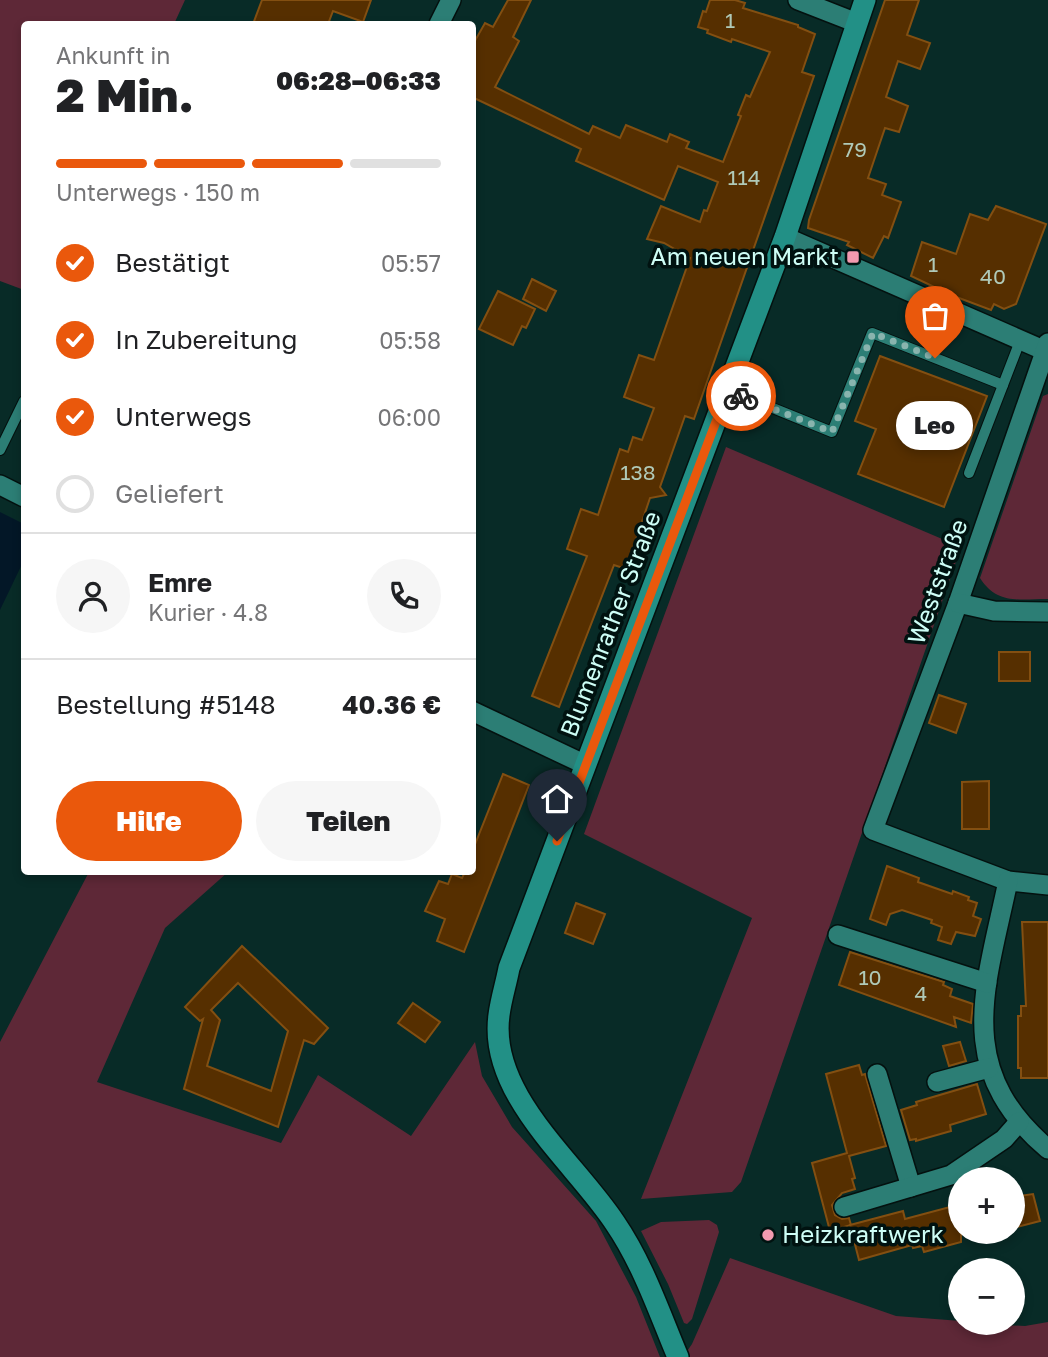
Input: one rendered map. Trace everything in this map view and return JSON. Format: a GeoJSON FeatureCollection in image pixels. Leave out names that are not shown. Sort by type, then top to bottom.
{"type":"FeatureCollection","features":[{"type":"Feature","properties":{"kind":"street"},"geometry":{"type":"LineString","coordinates":[[441,21],[452,0]]}},
{"type":"Feature","properties":{"kind":"street"},"geometry":{"type":"LineString","coordinates":[[798,0],[857,23]]}},
{"type":"Feature","properties":{"kind":"street","name":"Blumenrather Straße"},"geometry":{"type":"LineString","coordinates":[[678,1357],[632,1251],[615,1222],[523,1107],[501,1055],[498,1017],[509,968],[785,237],[865,0]]}},
{"type":"Feature","properties":{"kind":"street"},"geometry":{"type":"LineString","coordinates":[[785,237],[1020,341],[1047,348]]}},
{"type":"Feature","properties":{"kind":"street","name":"Weststraße"},"geometry":{"type":"LineString","coordinates":[[1008,881],[873,830],[958,603],[1047,348]]}},
{"type":"Feature","properties":{"kind":"street"},"geometry":{"type":"LineString","coordinates":[[0,485],[21,496]]}},
{"type":"Feature","properties":{"kind":"street"},"geometry":{"type":"LineString","coordinates":[[958,603],[995,611],[1048,612]]}},
{"type":"Feature","properties":{"kind":"street"},"geometry":{"type":"LineString","coordinates":[[476,713],[586,765]]}},
{"type":"Feature","properties":{"kind":"street"},"geometry":{"type":"LineString","coordinates":[[1048,885],[1008,881],[982,1008],[989,1068],[1019,1122],[1048,1149]]}},
{"type":"Feature","properties":{"kind":"street"},"geometry":{"type":"LineString","coordinates":[[838,935],[987,984]]}},
{"type":"Feature","properties":{"kind":"street"},"geometry":{"type":"LineString","coordinates":[[937,1082],[989,1068]]}},
{"type":"Feature","properties":{"kind":"street"},"geometry":{"type":"LineString","coordinates":[[877,1074],[911,1187]]}},
{"type":"Feature","properties":{"kind":"street"},"geometry":{"type":"LineString","coordinates":[[844,1207],[951,1175],[1004,1139],[1019,1122]]}},
{"type":"Feature","properties":{"kind":"lane"},"geometry":{"type":"LineString","coordinates":[[728,390],[832,432],[873,333],[1003,385]]}},
{"type":"Feature","properties":{"kind":"lane"},"geometry":{"type":"LineString","coordinates":[[968,473],[1020,341]]}},
{"type":"Feature","properties":{"kind":"lane"},"geometry":{"type":"LineString","coordinates":[[0,450],[21,407]]}},
{"type":"Feature","properties":{"kind":"shaded area"},"geometry":{"type":"Polygon","coordinates":[[[0,0],[185,0],[175,21],[21,21],[21,289],[0,281],[0,0]]]}},
{"type":"Feature","properties":{"kind":"shaded area"},"geometry":{"type":"Polygon","coordinates":[[[1048,394],[1048,599],[1010,599],[994,593],[980,578],[1043,396],[1048,394]]]}},
{"type":"Feature","properties":{"kind":"shaded area"},"geometry":{"type":"Polygon","coordinates":[[[726,447],[961,547],[741,1182],[732,1192],[641,1199],[752,918],[584,834],[726,447]]]}},
{"type":"Feature","properties":{"kind":"shaded area"},"geometry":{"type":"Polygon","coordinates":[[[87,875],[225,875],[165,928],[97,1082],[281,1143],[318,1075],[411,1136],[475,1042],[482,1076],[512,1127],[596,1221],[636,1297],[660,1357],[0,1357],[0,1042],[87,875]]]}},
{"type":"Feature","properties":{"kind":"shaded area"},"geometry":{"type":"Polygon","coordinates":[[[709,1220],[717,1225],[719,1232],[692,1319],[687,1324],[684,1323],[641,1231],[661,1222],[709,1220]]]}},
{"type":"Feature","properties":{"kind":"shaded area"},"geometry":{"type":"Polygon","coordinates":[[[730,1258],[896,1316],[948,1320],[948,1335],[1025,1335],[1025,1326],[1048,1322],[1048,1357],[683,1357],[692,1344],[730,1258]]]}},
{"type":"Feature","properties":{"kind":"water"},"geometry":{"type":"Polygon","coordinates":[[[0,512],[21,522],[21,566],[0,610],[0,512]]]}},
{"type":"Feature","properties":{"kind":"building"},"geometry":{"type":"Polygon","coordinates":[[[262,0],[371,0],[363,21],[333,11],[329,21],[254,21],[262,0]]]}},
{"type":"Feature","properties":{"kind":"building"},"geometry":{"type":"Polygon","coordinates":[[[508,0],[531,0],[513,37],[519,41],[495,87],[589,134],[593,126],[620,138],[626,125],[667,142],[670,134],[689,142],[686,148],[723,162],[746,95],[750,97],[770,52],[732,39],[731,42],[698,27],[710,0],[735,0],[745,3],[743,8],[798,25],[815,34],[802,72],[814,76],[694,419],[685,416],[660,487],[666,495],[650,498],[626,569],[614,565],[559,707],[532,696],[587,556],[567,549],[581,509],[598,515],[620,449],[628,452],[633,437],[642,440],[654,408],[624,397],[639,355],[654,360],[690,258],[664,243],[647,239],[661,206],[700,222],[718,182],[678,166],[664,200],[576,161],[581,149],[476,99],[476,39],[485,23],[493,27],[508,0]]]}},
{"type":"Feature","properties":{"kind":"building"},"geometry":{"type":"Polygon","coordinates":[[[885,0],[919,0],[907,35],[930,43],[920,69],[898,61],[886,97],[908,106],[899,132],[885,128],[868,178],[886,184],[882,195],[901,202],[888,238],[884,236],[873,258],[847,245],[849,242],[808,228],[885,0]]]}},
{"type":"Feature","properties":{"kind":"building"},"geometry":{"type":"Polygon","coordinates":[[[996,206],[1046,224],[1016,304],[1004,309],[994,304],[991,310],[911,276],[922,242],[956,254],[970,214],[988,220],[996,206]]]}},
{"type":"Feature","properties":{"kind":"building"},"geometry":{"type":"Polygon","coordinates":[[[532,279],[556,291],[546,311],[523,299],[532,279]]]}},
{"type":"Feature","properties":{"kind":"building"},"geometry":{"type":"Polygon","coordinates":[[[498,291],[535,309],[526,328],[522,326],[513,345],[479,329],[498,291]]]}},
{"type":"Feature","properties":{"kind":"building"},"geometry":{"type":"Polygon","coordinates":[[[880,356],[987,396],[944,507],[858,474],[876,429],[855,421],[880,356]]]}},
{"type":"Feature","properties":{"kind":"building"},"geometry":{"type":"Polygon","coordinates":[[[999,652],[1030,652],[1030,681],[999,681],[999,652]]]}},
{"type":"Feature","properties":{"kind":"building"},"geometry":{"type":"Polygon","coordinates":[[[939,695],[966,704],[956,733],[929,723],[939,695]]]}},
{"type":"Feature","properties":{"kind":"building"},"geometry":{"type":"Polygon","coordinates":[[[503,774],[529,785],[464,952],[437,941],[445,919],[425,911],[439,881],[448,884],[452,875],[462,878],[464,875],[476,875],[476,842],[503,774]]]}},
{"type":"Feature","properties":{"kind":"building"},"geometry":{"type":"Polygon","coordinates":[[[989,781],[989,829],[962,829],[962,782],[989,781]]]}},
{"type":"Feature","properties":{"kind":"building"},"geometry":{"type":"Polygon","coordinates":[[[887,866],[919,878],[918,882],[952,894],[953,891],[977,903],[973,916],[981,919],[975,936],[956,932],[951,944],[938,940],[942,927],[931,923],[932,920],[902,910],[890,914],[886,925],[870,919],[887,866]]]}},
{"type":"Feature","properties":{"kind":"building"},"geometry":{"type":"Polygon","coordinates":[[[576,903],[605,914],[593,944],[565,933],[576,903]]]}},
{"type":"Feature","properties":{"kind":"building"},"geometry":{"type":"Polygon","coordinates":[[[1022,922],[1048,922],[1048,1078],[1021,1078],[1021,1068],[1018,1068],[1018,1016],[1021,1016],[1021,1006],[1026,1006],[1022,922]]]}},
{"type":"Feature","properties":{"kind":"building"},"geometry":{"type":"Polygon","coordinates":[[[242,946],[328,1028],[314,1044],[304,1040],[278,1127],[184,1089],[203,1019],[200,1021],[185,1007],[242,946]],[[238,983],[211,1010],[220,1020],[207,1066],[271,1091],[288,1031],[238,983]]]}},
{"type":"Feature","properties":{"kind":"building"},"geometry":{"type":"Polygon","coordinates":[[[850,952],[944,982],[943,985],[952,989],[950,996],[973,1004],[971,1023],[954,1017],[956,1027],[839,985],[850,952]]]}},
{"type":"Feature","properties":{"kind":"building"},"geometry":{"type":"Polygon","coordinates":[[[413,1003],[440,1022],[425,1042],[398,1023],[413,1003]]]}},
{"type":"Feature","properties":{"kind":"building"},"geometry":{"type":"Polygon","coordinates":[[[960,1042],[966,1061],[949,1066],[943,1046],[960,1042]]]}},
{"type":"Feature","properties":{"kind":"building"},"geometry":{"type":"Polygon","coordinates":[[[859,1065],[862,1075],[865,1074],[886,1146],[849,1156],[855,1189],[842,1193],[832,1205],[835,1215],[842,1219],[849,1218],[851,1225],[830,1231],[812,1163],[847,1153],[826,1074],[859,1065]]]}},
{"type":"Feature","properties":{"kind":"building"},"geometry":{"type":"Polygon","coordinates":[[[977,1084],[986,1114],[950,1125],[951,1131],[916,1141],[910,1140],[901,1110],[917,1105],[916,1102],[977,1084]]]}},
{"type":"Feature","properties":{"kind":"building"},"geometry":{"type":"Polygon","coordinates":[[[1033,1194],[1040,1221],[1025,1225],[1025,1195],[1033,1194]]]}},
{"type":"Feature","properties":{"kind":"building"},"geometry":{"type":"Polygon","coordinates":[[[948,1207],[948,1244],[954,1244],[924,1252],[922,1246],[913,1248],[912,1245],[859,1260],[850,1225],[903,1211],[905,1219],[948,1207]]]}},
{"type":"Feature","properties":{"kind":"way so far"},"geometry":{"type":"LineString","coordinates":[[741,396],[832,432],[873,333],[935,358]]}},
{"type":"Feature","properties":{"kind":"place","name":"Am neuen Markt"},"geometry":{"type":"Point","coordinates":[853,257]}},
{"type":"Feature","properties":{"kind":"place","name":"Leo"},"geometry":{"type":"Point","coordinates":[935,358]}},
{"type":"Feature","properties":{"kind":"place","name":"Heizkraftwerk"},"geometry":{"type":"Point","coordinates":[768,1235]}},
{"type":"Feature","properties":{"kind":"route"},"geometry":{"type":"LineString","coordinates":[[557,841],[728,390],[741,396]]}}]}
